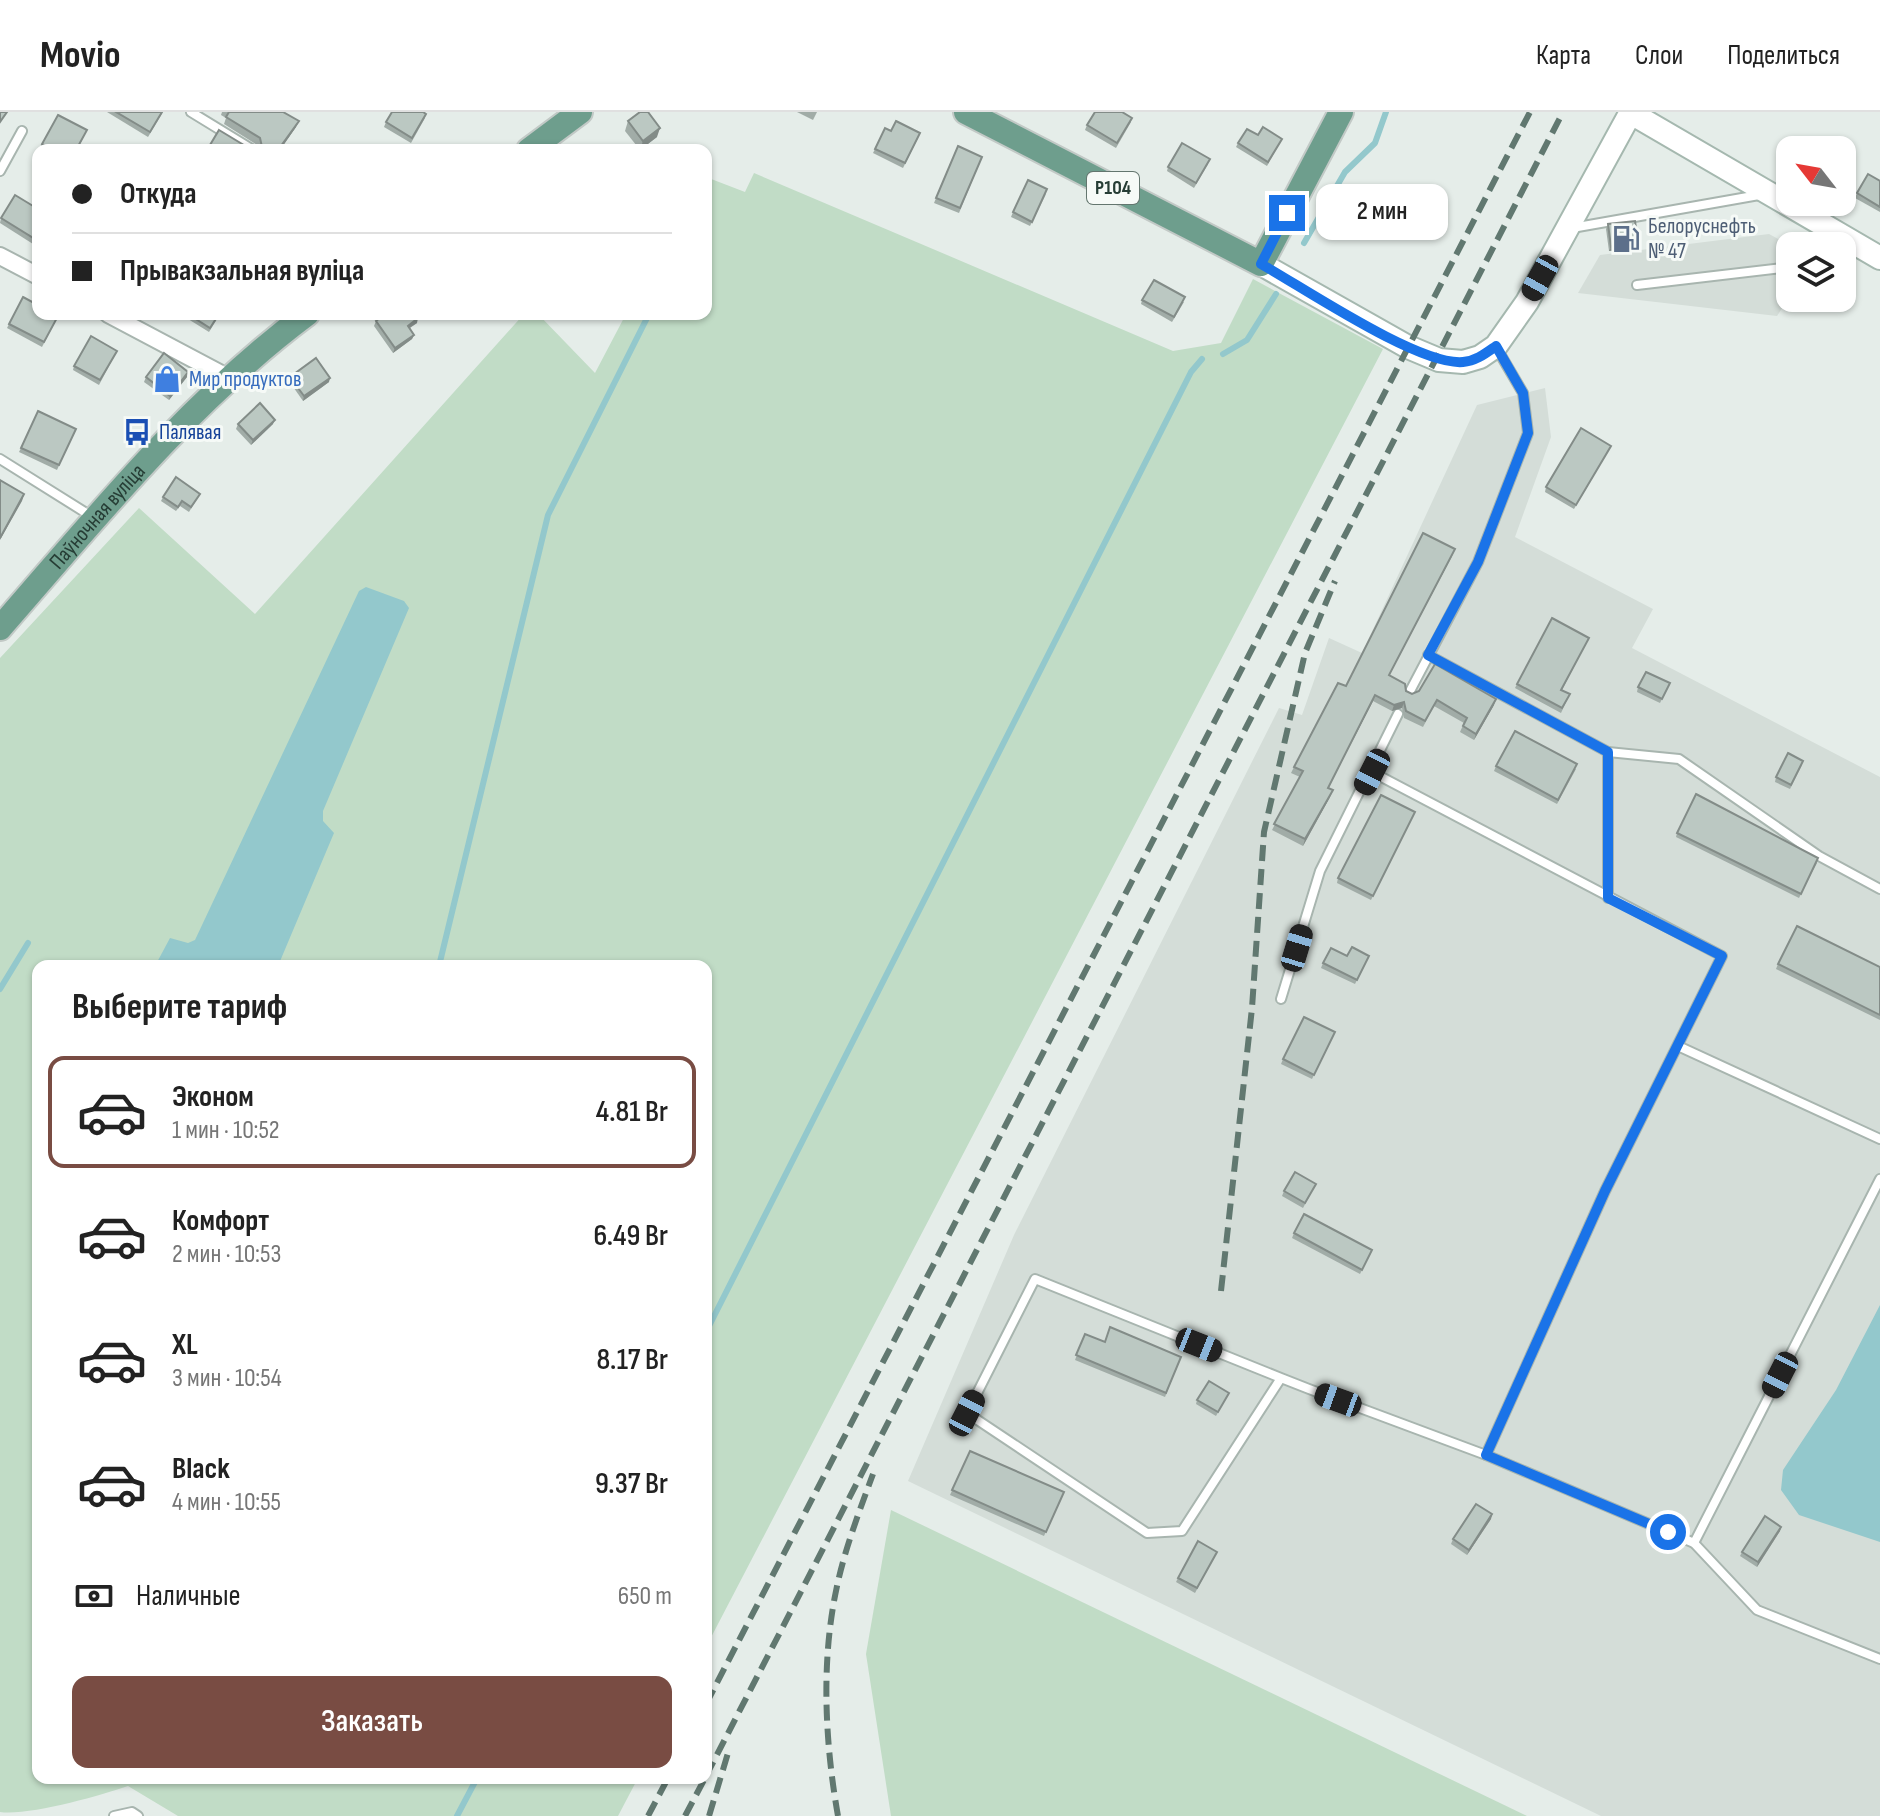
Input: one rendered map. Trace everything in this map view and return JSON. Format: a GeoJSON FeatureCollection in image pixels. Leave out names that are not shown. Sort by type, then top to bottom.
{"type":"FeatureCollection","features":[{"type":"Feature","properties":{"kind":"main road"},"geometry":{"type":"LineString","coordinates":[[537,144],[580,112]]}},
{"type":"Feature","properties":{"kind":"main road","name":"Р104"},"geometry":{"type":"LineString","coordinates":[[966,112],[1261,264]]}},
{"type":"Feature","properties":{"kind":"main road"},"geometry":{"type":"LineString","coordinates":[[1341,112],[1261,264],[1408,347],[1439,360],[1463,362],[1480,357],[1496,346],[1527,302],[1631,112],[1880,258]]}},
{"type":"Feature","properties":{"kind":"main road","name":"Паўночная вуліца"},"geometry":{"type":"LineString","coordinates":[[0,628],[95,518],[227,377],[299,320]]}},
{"type":"Feature","properties":{"kind":"street"},"geometry":{"type":"LineString","coordinates":[[0,256],[32,273]]}},
{"type":"Feature","properties":{"kind":"street"},"geometry":{"type":"LineString","coordinates":[[119,320],[227,377]]}},
{"type":"Feature","properties":{"kind":"lane"},"geometry":{"type":"LineString","coordinates":[[191,112],[243,144]]}},
{"type":"Feature","properties":{"kind":"lane"},"geometry":{"type":"LineString","coordinates":[[0,171],[22,131]]}},
{"type":"Feature","properties":{"kind":"lane"},"geometry":{"type":"LineString","coordinates":[[1567,229],[1769,193]]}},
{"type":"Feature","properties":{"kind":"lane"},"geometry":{"type":"LineString","coordinates":[[1826,232],[1829,228]]}},
{"type":"Feature","properties":{"kind":"lane"},"geometry":{"type":"LineString","coordinates":[[1637,285],[1776,269]]}},
{"type":"Feature","properties":{"kind":"lane"},"geometry":{"type":"LineString","coordinates":[[1409,693],[1478,562],[1528,433],[1523,393],[1496,346]]}},
{"type":"Feature","properties":{"kind":"lane"},"geometry":{"type":"LineString","coordinates":[[0,459],[95,518]]}},
{"type":"Feature","properties":{"kind":"lane"},"geometry":{"type":"LineString","coordinates":[[1428,655],[1608,752],[1679,759],[1819,856],[1880,889]]}},
{"type":"Feature","properties":{"kind":"lane"},"geometry":{"type":"LineString","coordinates":[[1281,999],[1320,871],[1372,772],[1398,714]]}},
{"type":"Feature","properties":{"kind":"lane"},"geometry":{"type":"LineString","coordinates":[[1608,752],[1608,898]]}},
{"type":"Feature","properties":{"kind":"lane"},"geometry":{"type":"LineString","coordinates":[[1372,772],[1722,956],[1605,1191],[1486,1455]]}},
{"type":"Feature","properties":{"kind":"lane"},"geometry":{"type":"LineString","coordinates":[[1678,1046],[1880,1139]]}},
{"type":"Feature","properties":{"kind":"lane"},"geometry":{"type":"LineString","coordinates":[[1694,1543],[1880,1179]]}},
{"type":"Feature","properties":{"kind":"lane"},"geometry":{"type":"LineString","coordinates":[[1281,1378],[1182,1531],[1147,1533],[967,1413],[1035,1279],[1281,1378],[1486,1455],[1694,1543],[1757,1610],[1880,1659]]}},
{"type":"Feature","properties":{"kind":"lane"},"geometry":{"type":"LineString","coordinates":[[114,1816],[132,1812],[138,1816]]}},
{"type":"Feature","properties":{"kind":"shaded area"},"geometry":{"type":"Polygon","coordinates":[[[1769,234],[1776,238],[1776,312],[1780,312],[1777,316],[1578,293],[1600,255],[1769,234]]]}},
{"type":"Feature","properties":{"kind":"shaded area"},"geometry":{"type":"Polygon","coordinates":[[[1545,388],[1551,437],[1515,537],[1653,609],[1632,648],[1880,777],[1880,1816],[1601,1816],[908,1481],[1014,1235],[1279,708],[1302,715],[1329,638],[1362,653],[1477,405],[1545,388]]]}},
{"type":"Feature","properties":{"kind":"green space"},"geometry":{"type":"Polygon","coordinates":[[[754,173],[1173,351],[1221,343],[1253,279],[1383,349],[712,1635],[712,960],[32,960],[32,1784],[635,1784],[618,1816],[178,1816],[128,1786],[45,1808],[0,1812],[0,658],[139,508],[255,614],[519,320],[544,320],[595,373],[623,320],[712,320],[712,179],[745,192],[754,173]]]}},
{"type":"Feature","properties":{"kind":"green space"},"geometry":{"type":"Polygon","coordinates":[[[891,1510],[1527,1816],[891,1816],[866,1654],[891,1510]]]}},
{"type":"Feature","properties":{"kind":"water"},"geometry":{"type":"Polygon","coordinates":[[[366,587],[404,601],[409,608],[323,811],[323,821],[334,833],[281,960],[158,960],[170,938],[188,943],[195,940],[359,591],[366,587]]]}},
{"type":"Feature","properties":{"kind":"water"},"geometry":{"type":"Polygon","coordinates":[[[1880,1305],[1880,1542],[1799,1515],[1781,1490],[1783,1470],[1836,1390],[1880,1305]]]}},
{"type":"Feature","properties":{"kind":"building"},"geometry":{"type":"Polygon","coordinates":[[[116,112],[162,112],[150,132],[116,112]]]}},
{"type":"Feature","properties":{"kind":"building"},"geometry":{"type":"Polygon","coordinates":[[[229,112],[283,112],[299,121],[282,144],[261,144],[260,138],[226,117],[229,112]]]}},
{"type":"Feature","properties":{"kind":"building"},"geometry":{"type":"Polygon","coordinates":[[[392,112],[426,114],[412,138],[386,122],[392,112]]]}},
{"type":"Feature","properties":{"kind":"building"},"geometry":{"type":"Polygon","coordinates":[[[640,112],[648,112],[660,128],[643,141],[628,121],[640,112]]]}},
{"type":"Feature","properties":{"kind":"building"},"geometry":{"type":"Polygon","coordinates":[[[1095,112],[1122,112],[1132,118],[1117,143],[1087,125],[1095,112]]]}},
{"type":"Feature","properties":{"kind":"building"},"geometry":{"type":"Polygon","coordinates":[[[58,115],[87,130],[79,144],[42,144],[58,115]]]}},
{"type":"Feature","properties":{"kind":"building"},"geometry":{"type":"Polygon","coordinates":[[[896,121],[920,133],[905,163],[875,149],[885,128],[891,131],[896,121]]]}},
{"type":"Feature","properties":{"kind":"building"},"geometry":{"type":"Polygon","coordinates":[[[1263,127],[1282,139],[1268,162],[1238,143],[1247,129],[1258,135],[1263,127]]]}},
{"type":"Feature","properties":{"kind":"building"},"geometry":{"type":"Polygon","coordinates":[[[219,130],[242,144],[211,144],[219,130]]]}},
{"type":"Feature","properties":{"kind":"building"},"geometry":{"type":"Polygon","coordinates":[[[1182,143],[1210,159],[1196,183],[1168,167],[1182,143]]]}},
{"type":"Feature","properties":{"kind":"building"},"geometry":{"type":"Polygon","coordinates":[[[958,146],[982,157],[960,208],[936,198],[958,146]]]}},
{"type":"Feature","properties":{"kind":"building"},"geometry":{"type":"Polygon","coordinates":[[[1868,174],[1880,181],[1880,207],[1857,193],[1868,174]]]}},
{"type":"Feature","properties":{"kind":"building"},"geometry":{"type":"Polygon","coordinates":[[[1028,180],[1047,189],[1032,222],[1013,212],[1028,180]]]}},
{"type":"Feature","properties":{"kind":"building"},"geometry":{"type":"Polygon","coordinates":[[[15,195],[32,205],[32,237],[1,218],[15,195]]]}},
{"type":"Feature","properties":{"kind":"building"},"geometry":{"type":"Polygon","coordinates":[[[1635,221],[1638,243],[1611,247],[1608,224],[1635,221]]]}},
{"type":"Feature","properties":{"kind":"building"},"geometry":{"type":"Polygon","coordinates":[[[1154,280],[1185,297],[1174,317],[1142,300],[1154,280]]]}},
{"type":"Feature","properties":{"kind":"building"},"geometry":{"type":"Polygon","coordinates":[[[23,297],[32,302],[32,320],[56,320],[44,342],[9,324],[23,297]]]}},
{"type":"Feature","properties":{"kind":"building"},"geometry":{"type":"Polygon","coordinates":[[[197,320],[215,320],[210,328],[197,320]]]}},
{"type":"Feature","properties":{"kind":"building"},"geometry":{"type":"Polygon","coordinates":[[[416,320],[408,326],[414,335],[395,348],[376,321],[416,320]]]}},
{"type":"Feature","properties":{"kind":"building"},"geometry":{"type":"Polygon","coordinates":[[[91,336],[117,351],[100,380],[74,366],[91,336]]]}},
{"type":"Feature","properties":{"kind":"building"},"geometry":{"type":"Polygon","coordinates":[[[164,353],[188,372],[170,396],[146,377],[164,353]]]}},
{"type":"Feature","properties":{"kind":"building"},"geometry":{"type":"Polygon","coordinates":[[[316,358],[330,378],[304,396],[290,377],[316,358]]]}},
{"type":"Feature","properties":{"kind":"building"},"geometry":{"type":"Polygon","coordinates":[[[260,403],[275,420],[253,440],[238,424],[260,403]]]}},
{"type":"Feature","properties":{"kind":"building"},"geometry":{"type":"Polygon","coordinates":[[[38,411],[76,429],[59,465],[21,448],[38,411]]]}},
{"type":"Feature","properties":{"kind":"building"},"geometry":{"type":"Polygon","coordinates":[[[1581,428],[1611,446],[1576,505],[1546,487],[1581,428]]]}},
{"type":"Feature","properties":{"kind":"building"},"geometry":{"type":"Polygon","coordinates":[[[176,477],[200,494],[191,507],[182,501],[178,507],[163,497],[176,477]]]}},
{"type":"Feature","properties":{"kind":"building"},"geometry":{"type":"Polygon","coordinates":[[[0,480],[24,494],[0,538],[0,480]]]}},
{"type":"Feature","properties":{"kind":"building"},"geometry":{"type":"Polygon","coordinates":[[[1423,533],[1455,549],[1389,675],[1405,684],[1406,691],[1412,694],[1419,691],[1435,664],[1496,699],[1476,734],[1463,726],[1467,718],[1437,700],[1425,721],[1406,711],[1404,702],[1394,705],[1375,695],[1328,788],[1333,790],[1305,839],[1274,824],[1303,771],[1294,767],[1338,683],[1346,686],[1423,533]]]}},
{"type":"Feature","properties":{"kind":"building"},"geometry":{"type":"Polygon","coordinates":[[[1552,618],[1589,638],[1561,690],[1570,694],[1562,708],[1517,684],[1552,618]]]}},
{"type":"Feature","properties":{"kind":"building"},"geometry":{"type":"Polygon","coordinates":[[[1646,672],[1670,683],[1662,699],[1638,687],[1646,672]]]}},
{"type":"Feature","properties":{"kind":"building"},"geometry":{"type":"Polygon","coordinates":[[[1515,731],[1577,764],[1558,800],[1496,766],[1515,731]]]}},
{"type":"Feature","properties":{"kind":"building"},"geometry":{"type":"Polygon","coordinates":[[[1788,753],[1803,761],[1791,785],[1776,777],[1788,753]]]}},
{"type":"Feature","properties":{"kind":"building"},"geometry":{"type":"Polygon","coordinates":[[[1696,794],[1818,858],[1801,894],[1677,833],[1696,794]]]}},
{"type":"Feature","properties":{"kind":"building"},"geometry":{"type":"Polygon","coordinates":[[[1381,795],[1415,812],[1373,896],[1338,878],[1381,795]]]}},
{"type":"Feature","properties":{"kind":"building"},"geometry":{"type":"Polygon","coordinates":[[[1797,926],[1880,967],[1880,1015],[1778,964],[1797,926]]]}},
{"type":"Feature","properties":{"kind":"building"},"geometry":{"type":"Polygon","coordinates":[[[1352,947],[1369,956],[1357,980],[1323,963],[1331,948],[1347,956],[1352,947]]]}},
{"type":"Feature","properties":{"kind":"building"},"geometry":{"type":"Polygon","coordinates":[[[1304,1017],[1335,1032],[1314,1075],[1283,1059],[1304,1017]]]}},
{"type":"Feature","properties":{"kind":"building"},"geometry":{"type":"Polygon","coordinates":[[[1295,1172],[1316,1184],[1305,1203],[1284,1191],[1295,1172]]]}},
{"type":"Feature","properties":{"kind":"building"},"geometry":{"type":"Polygon","coordinates":[[[1304,1214],[1372,1250],[1362,1270],[1294,1233],[1304,1214]]]}},
{"type":"Feature","properties":{"kind":"building"},"geometry":{"type":"Polygon","coordinates":[[[1110,1327],[1181,1357],[1166,1393],[1076,1355],[1085,1334],[1105,1342],[1110,1327]]]}},
{"type":"Feature","properties":{"kind":"building"},"geometry":{"type":"Polygon","coordinates":[[[1209,1381],[1229,1393],[1218,1412],[1197,1400],[1209,1381]]]}},
{"type":"Feature","properties":{"kind":"building"},"geometry":{"type":"Polygon","coordinates":[[[970,1451],[1064,1492],[1046,1532],[952,1490],[970,1451]]]}},
{"type":"Feature","properties":{"kind":"building"},"geometry":{"type":"Polygon","coordinates":[[[1476,1504],[1492,1514],[1469,1550],[1453,1539],[1476,1504]]]}},
{"type":"Feature","properties":{"kind":"building"},"geometry":{"type":"Polygon","coordinates":[[[1765,1516],[1781,1527],[1758,1562],[1742,1552],[1765,1516]]]}},
{"type":"Feature","properties":{"kind":"building"},"geometry":{"type":"Polygon","coordinates":[[[1198,1541],[1217,1552],[1197,1588],[1178,1578],[1198,1541]]]}},
{"type":"Feature","properties":{"kind":"waterway"},"geometry":{"type":"LineString","coordinates":[[1304,243],[1345,172],[1375,143],[1386,112]]}},
{"type":"Feature","properties":{"kind":"waterway"},"geometry":{"type":"LineString","coordinates":[[1223,354],[1247,340],[1276,294]]}},
{"type":"Feature","properties":{"kind":"waterway"},"geometry":{"type":"LineString","coordinates":[[440,960],[548,515],[646,320]]}},
{"type":"Feature","properties":{"kind":"waterway"},"geometry":{"type":"LineString","coordinates":[[712,1320],[1191,372],[1202,359]]}},
{"type":"Feature","properties":{"kind":"waterway"},"geometry":{"type":"LineString","coordinates":[[0,989],[28,943]]}},
{"type":"Feature","properties":{"kind":"waterway"},"geometry":{"type":"LineString","coordinates":[[457,1816],[474,1784]]}},
{"type":"Feature","properties":{"kind":"railway"},"geometry":{"type":"LineString","coordinates":[[712,1692],[1530,112]]}},
{"type":"Feature","properties":{"kind":"railway"},"geometry":{"type":"LineString","coordinates":[[712,1764],[1563,112]]}},
{"type":"Feature","properties":{"kind":"railway"},"geometry":{"type":"LineString","coordinates":[[1221,1291],[1252,1008],[1264,832],[1305,653],[1335,581]]}},
{"type":"Feature","properties":{"kind":"railway"},"geometry":{"type":"LineString","coordinates":[[838,1816],[826,1703],[828,1646],[839,1576],[873,1474]]}},
{"type":"Feature","properties":{"kind":"railway"},"geometry":{"type":"LineString","coordinates":[[709,1816],[728,1753]]}},
{"type":"Feature","properties":{"kind":"railway"},"geometry":{"type":"LineString","coordinates":[[648,1816],[665,1784]]}},
{"type":"Feature","properties":{"kind":"railway"},"geometry":{"type":"LineString","coordinates":[[685,1816],[702,1784]]}},
{"type":"Feature","properties":{"kind":"place","name":"Белоруснефть № 47"},"geometry":{"type":"Point","coordinates":[1626,239]}},
{"type":"Feature","properties":{"kind":"place","name":"Мир продуктов"},"geometry":{"type":"Point","coordinates":[167,379]}},
{"type":"Feature","properties":{"kind":"place","name":"Палявая"},"geometry":{"type":"Point","coordinates":[137,432]}},
{"type":"Feature","properties":{"kind":"route"},"geometry":{"type":"LineString","coordinates":[[1287,213],[1261,264],[1408,347],[1439,360],[1463,362],[1480,357],[1496,346],[1523,393],[1528,433],[1478,562],[1428,655],[1608,752],[1608,898],[1722,956],[1605,1191],[1486,1455],[1668,1532]]}}]}
